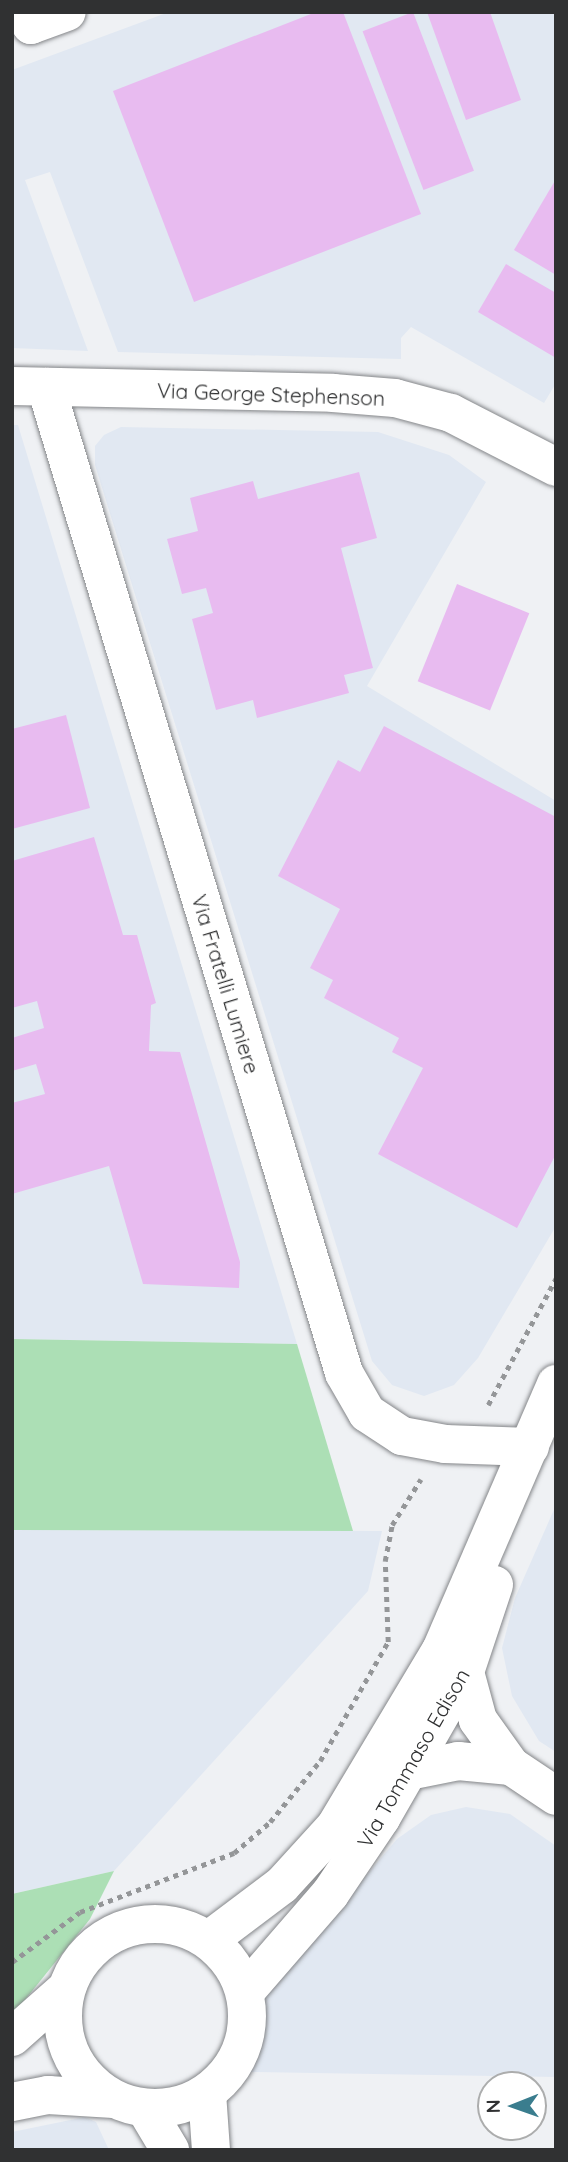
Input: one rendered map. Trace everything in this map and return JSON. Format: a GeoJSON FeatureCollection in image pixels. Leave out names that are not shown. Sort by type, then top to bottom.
{"type":"FeatureCollection","features":[{"type":"Feature","properties":{"kind":"street"},"geometry":{"type":"LineString","coordinates":[[29,19],[67,12]]}},
{"type":"Feature","properties":{"kind":"street","name":"Via George Stephenson"},"geometry":{"type":"LineString","coordinates":[[29,387],[333,393],[395,398],[451,413],[556,467]]}},
{"type":"Feature","properties":{"kind":"street","name":"Via Fratelli Lumiere"},"geometry":{"type":"LineString","coordinates":[[29,387],[344,1373],[368,1413],[402,1436],[446,1444],[530,1447]]}},
{"type":"Feature","properties":{"kind":"street","name":"Via Tommaso Edison"},"geometry":{"type":"LineString","coordinates":[[209,1940],[282,1885],[335,1827],[441,1650],[556,1384]]}},
{"type":"Feature","properties":{"kind":"street","name":"Via Tommaso Edison"},"geometry":{"type":"LineString","coordinates":[[245,1992],[330,1894],[408,1771],[465,1672],[494,1584],[512,1489]]}},
{"type":"Feature","properties":{"kind":"street"},"geometry":{"type":"LineString","coordinates":[[465,1672],[478,1720],[511,1766],[556,1796]]}},
{"type":"Feature","properties":{"kind":"street"},"geometry":{"type":"LineString","coordinates":[[408,1771],[458,1761],[511,1766]]}},
{"type":"Feature","properties":{"kind":"street"},"geometry":{"type":"LineString","coordinates":[[12,2102],[48,2095],[129,2104],[167,2108],[207,2093],[228,2073],[242,2049],[247,2021],[245,1992],[232,1963],[209,1940],[183,1927],[163,1924],[124,1927],[99,1942],[78,1963],[65,1990],[62,2015],[76,2065],[92,2085],[129,2104],[170,2150]]}},
{"type":"Feature","properties":{"kind":"street"},"geometry":{"type":"LineString","coordinates":[[12,2037],[65,1990]]}},
{"type":"Feature","properties":{"kind":"street"},"geometry":{"type":"LineString","coordinates":[[207,2093],[211,2150]]}},
{"type":"Feature","properties":{"kind":"path"},"geometry":{"type":"LineString","coordinates":[[12,1962],[80,1912],[234,1853],[270,1822],[320,1761],[388,1642],[385,1561],[392,1525],[446,1444],[495,1398],[556,1278]]}},
{"type":"Feature","properties":{"kind":"shaded area"},"geometry":{"type":"Polygon","coordinates":[[[169,12],[556,12],[556,383],[544,403],[411,327],[401,338],[401,359],[118,352],[50,172],[25,180],[88,351],[12,348],[12,70],[169,12]]]}},
{"type":"Feature","properties":{"kind":"shaded area"},"geometry":{"type":"Polygon","coordinates":[[[12,425],[18,425],[297,1344],[12,1339],[12,425]]]}},
{"type":"Feature","properties":{"kind":"shaded area"},"geometry":{"type":"Polygon","coordinates":[[[121,427],[378,432],[449,455],[486,482],[367,686],[556,801],[556,1226],[478,1358],[454,1385],[424,1396],[392,1385],[372,1361],[95,465],[95,446],[104,435],[121,427]]]}},
{"type":"Feature","properties":{"kind":"shaded area"},"geometry":{"type":"Polygon","coordinates":[[[556,1505],[556,1752],[539,1741],[512,1696],[502,1648],[515,1598],[556,1505]]]}},
{"type":"Feature","properties":{"kind":"shaded area"},"geometry":{"type":"Polygon","coordinates":[[[12,1530],[382,1531],[368,1591],[114,1871],[12,1894],[12,1530]]]}},
{"type":"Feature","properties":{"kind":"shaded area"},"geometry":{"type":"Polygon","coordinates":[[[466,1807],[510,1814],[556,1846],[556,2077],[547,2077],[547,2071],[477,2071],[477,2076],[248,2072],[265,1996],[397,1839],[431,1815],[466,1807]]]}},
{"type":"Feature","properties":{"kind":"shaded area"},"geometry":{"type":"Polygon","coordinates":[[[85,2117],[96,2122],[109,2150],[12,2150],[12,2132],[85,2117]]]}},
{"type":"Feature","properties":{"kind":"green space"},"geometry":{"type":"Polygon","coordinates":[[[12,1339],[297,1344],[353,1531],[12,1530],[12,1339]]]}},
{"type":"Feature","properties":{"kind":"green space"},"geometry":{"type":"Polygon","coordinates":[[[114,1871],[90,1919],[12,2016],[12,1894],[114,1871]]]}},
{"type":"Feature","properties":{"kind":"building"},"geometry":{"type":"Polygon","coordinates":[[[316,12],[343,12],[421,214],[194,302],[113,91],[316,12]]]}},
{"type":"Feature","properties":{"kind":"building"},"geometry":{"type":"Polygon","coordinates":[[[413,12],[474,171],[424,190],[363,31],[413,12]]]}},
{"type":"Feature","properties":{"kind":"building"},"geometry":{"type":"Polygon","coordinates":[[[427,12],[490,12],[521,100],[466,120],[427,12]]]}},
{"type":"Feature","properties":{"kind":"building"},"geometry":{"type":"Polygon","coordinates":[[[556,179],[556,275],[514,250],[556,179]]]}},
{"type":"Feature","properties":{"kind":"building"},"geometry":{"type":"Polygon","coordinates":[[[506,264],[556,293],[556,358],[478,312],[506,264]]]}},
{"type":"Feature","properties":{"kind":"building"},"geometry":{"type":"Polygon","coordinates":[[[359,472],[377,538],[341,548],[373,668],[344,675],[349,693],[257,718],[253,700],[216,710],[192,619],[213,613],[206,588],[182,594],[167,539],[198,531],[190,498],[253,481],[258,499],[359,472]]]}},
{"type":"Feature","properties":{"kind":"building"},"geometry":{"type":"Polygon","coordinates":[[[457,584],[529,613],[490,711],[418,681],[457,584]]]}},
{"type":"Feature","properties":{"kind":"building"},"geometry":{"type":"Polygon","coordinates":[[[66,715],[90,808],[12,829],[12,729],[66,715]]]}},
{"type":"Feature","properties":{"kind":"building"},"geometry":{"type":"Polygon","coordinates":[[[384,726],[556,817],[556,1154],[517,1228],[378,1154],[423,1068],[392,1052],[399,1038],[324,998],[333,980],[310,968],[340,909],[278,876],[338,760],[360,772],[384,726]]]}},
{"type":"Feature","properties":{"kind":"building"},"geometry":{"type":"Polygon","coordinates":[[[94,837],[123,935],[137,935],[156,1003],[151,1005],[149,1051],[180,1052],[240,1262],[239,1288],[143,1284],[109,1166],[12,1194],[12,1103],[45,1094],[36,1064],[12,1071],[12,1038],[44,1028],[37,1001],[12,1008],[12,861],[94,837]]]}}]}
